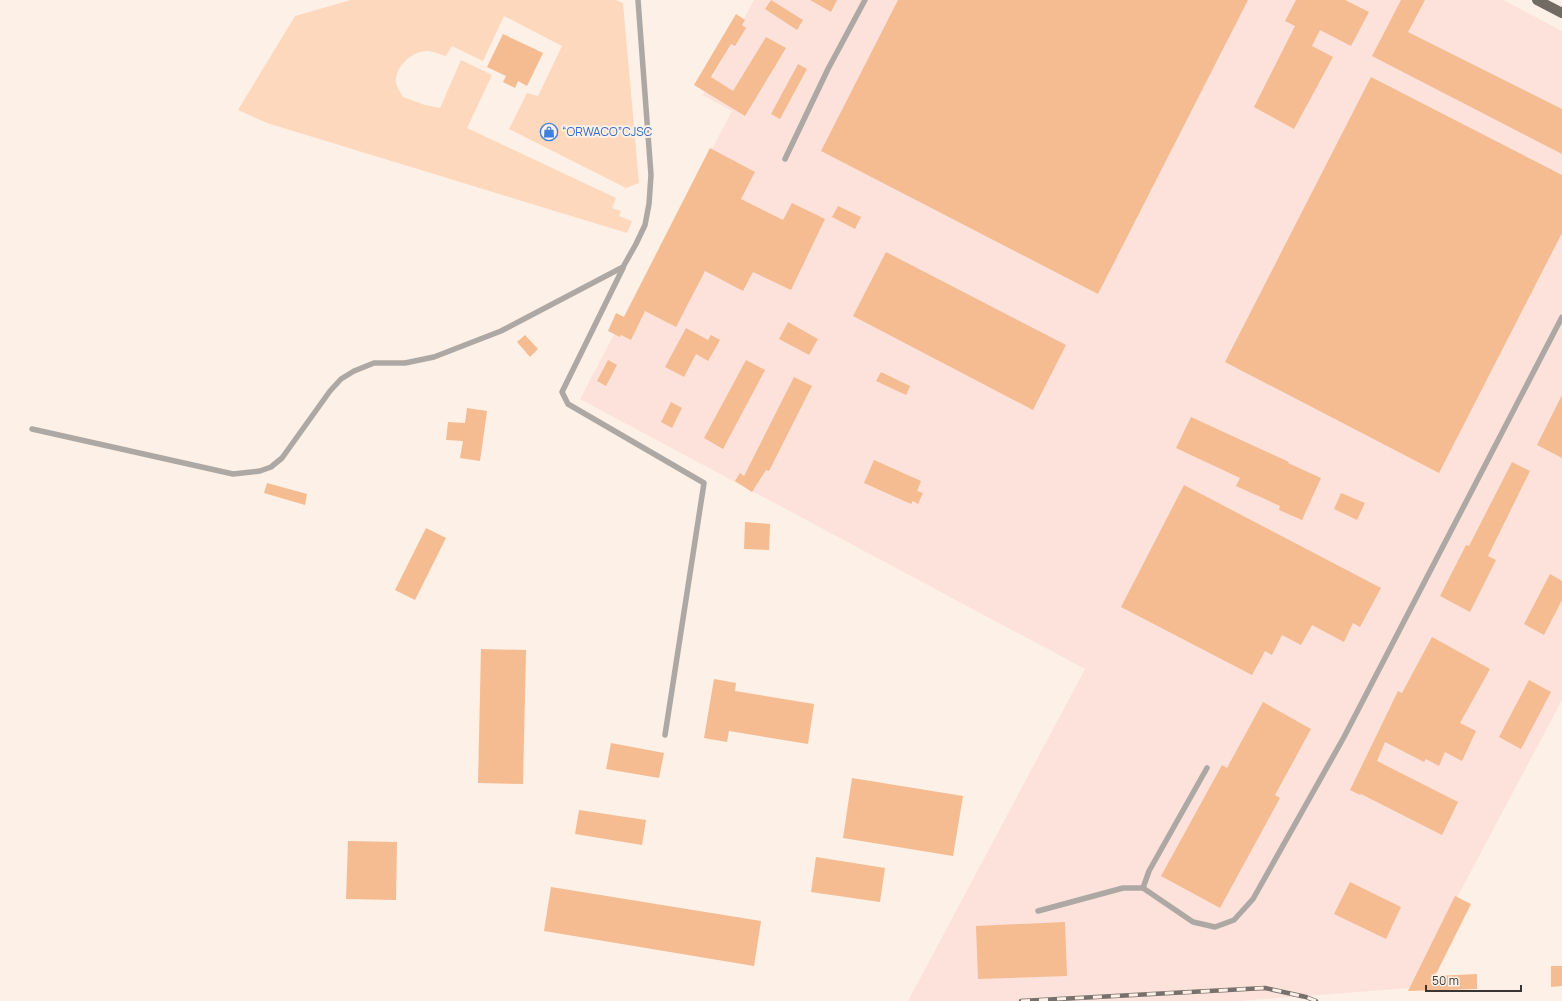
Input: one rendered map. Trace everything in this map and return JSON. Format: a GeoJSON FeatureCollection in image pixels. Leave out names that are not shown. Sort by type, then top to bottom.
{"type":"FeatureCollection","features":[{"type":"Feature","properties":{"kind":"main road"},"geometry":{"type":"LineString","coordinates":[[1537,0],[1562,13]]}},
{"type":"Feature","properties":{"kind":"lane"},"geometry":{"type":"LineString","coordinates":[[638,0],[650,167],[649,204],[645,225],[562,392],[568,404],[704,483],[665,736]]}},
{"type":"Feature","properties":{"kind":"lane"},"geometry":{"type":"LineString","coordinates":[[785,159],[828,69],[865,0]]}},
{"type":"Feature","properties":{"kind":"lane"},"geometry":{"type":"LineString","coordinates":[[32,429],[233,474],[260,472],[271,467],[282,458],[330,391],[341,379],[354,371],[374,363],[405,362],[434,357],[501,331],[623,267]]}},
{"type":"Feature","properties":{"kind":"lane"},"geometry":{"type":"LineString","coordinates":[[1038,911],[1124,888],[1143,888],[1193,922],[1215,927],[1234,920],[1253,899],[1344,737],[1562,317]]}},
{"type":"Feature","properties":{"kind":"lane"},"geometry":{"type":"LineString","coordinates":[[1143,888],[1149,871],[1207,768]]}},
{"type":"Feature","properties":{"kind":"shaded area"},"geometry":{"type":"Polygon","coordinates":[[[351,0],[615,0],[623,3],[639,183],[626,188],[509,129],[527,93],[538,96],[562,46],[504,16],[483,61],[452,46],[446,56],[430,51],[422,51],[411,56],[401,66],[396,77],[396,83],[403,97],[425,105],[440,108],[461,60],[492,75],[467,128],[616,198],[612,208],[621,211],[619,216],[632,221],[627,233],[267,123],[238,110],[295,16],[351,0]]]}},
{"type":"Feature","properties":{"kind":"shaded area"},"geometry":{"type":"Polygon","coordinates":[[[754,0],[1503,0],[1562,31],[1562,700],[1409,988],[1239,1001],[908,1001],[1085,669],[580,399],[732,111],[703,95],[754,0]]]}},
{"type":"Feature","properties":{"kind":"building"},"geometry":{"type":"Polygon","coordinates":[[[771,0],[803,20],[797,30],[765,9],[771,0]]]}},
{"type":"Feature","properties":{"kind":"building"},"geometry":{"type":"Polygon","coordinates":[[[810,0],[837,0],[831,12],[810,0]]]}},
{"type":"Feature","properties":{"kind":"building"},"geometry":{"type":"Polygon","coordinates":[[[898,0],[1248,0],[1098,294],[821,151],[898,0]]]}},
{"type":"Feature","properties":{"kind":"building"},"geometry":{"type":"Polygon","coordinates":[[[1296,0],[1345,0],[1369,12],[1351,46],[1320,30],[1312,46],[1333,57],[1294,129],[1254,107],[1295,26],[1285,21],[1296,0]]]}},
{"type":"Feature","properties":{"kind":"building"},"geometry":{"type":"Polygon","coordinates":[[[1401,0],[1425,0],[1408,32],[1562,109],[1562,154],[1372,56],[1401,0]]]}},
{"type":"Feature","properties":{"kind":"building"},"geometry":{"type":"Polygon","coordinates":[[[736,14],[745,20],[742,25],[746,28],[735,46],[731,44],[711,77],[733,91],[766,37],[786,48],[745,116],[694,85],[736,14]]]}},
{"type":"Feature","properties":{"kind":"building"},"geometry":{"type":"Polygon","coordinates":[[[503,34],[543,53],[527,86],[518,81],[515,88],[503,82],[506,76],[487,67],[503,34]]]}},
{"type":"Feature","properties":{"kind":"building"},"geometry":{"type":"Polygon","coordinates":[[[798,64],[807,69],[780,119],[771,114],[798,64]]]}},
{"type":"Feature","properties":{"kind":"building"},"geometry":{"type":"Polygon","coordinates":[[[1371,77],[1562,175],[1562,233],[1439,473],[1225,362],[1371,77]]]}},
{"type":"Feature","properties":{"kind":"building"},"geometry":{"type":"Polygon","coordinates":[[[710,148],[755,172],[741,199],[783,220],[792,203],[825,219],[791,290],[753,272],[743,291],[705,271],[676,327],[645,311],[631,340],[621,335],[620,337],[608,331],[616,313],[624,317],[710,148]]]}},
{"type":"Feature","properties":{"kind":"building"},"geometry":{"type":"Polygon","coordinates":[[[838,206],[861,217],[855,229],[832,217],[838,206]]]}},
{"type":"Feature","properties":{"kind":"building"},"geometry":{"type":"Polygon","coordinates":[[[886,252],[1066,345],[1033,410],[853,316],[886,252]]]}},
{"type":"Feature","properties":{"kind":"building"},"geometry":{"type":"Polygon","coordinates":[[[788,322],[818,339],[809,355],[779,339],[788,322]]]}},
{"type":"Feature","properties":{"kind":"building"},"geometry":{"type":"Polygon","coordinates":[[[686,328],[708,340],[711,335],[720,340],[708,361],[696,354],[684,377],[665,367],[686,328]]]}},
{"type":"Feature","properties":{"kind":"building"},"geometry":{"type":"Polygon","coordinates":[[[525,335],[538,349],[530,357],[517,342],[525,335]]]}},
{"type":"Feature","properties":{"kind":"building"},"geometry":{"type":"Polygon","coordinates":[[[608,360],[617,365],[606,386],[597,381],[608,360]]]}},
{"type":"Feature","properties":{"kind":"building"},"geometry":{"type":"Polygon","coordinates":[[[746,360],[765,370],[723,449],[704,438],[746,360]]]}},
{"type":"Feature","properties":{"kind":"building"},"geometry":{"type":"Polygon","coordinates":[[[881,372],[910,386],[906,395],[876,381],[881,372]]]}},
{"type":"Feature","properties":{"kind":"building"},"geometry":{"type":"Polygon","coordinates":[[[794,377],[812,386],[769,471],[766,470],[752,492],[735,481],[740,473],[744,476],[794,377]]]}},
{"type":"Feature","properties":{"kind":"building"},"geometry":{"type":"Polygon","coordinates":[[[1562,395],[1562,458],[1537,445],[1562,395]]]}},
{"type":"Feature","properties":{"kind":"building"},"geometry":{"type":"Polygon","coordinates":[[[671,402],[682,408],[672,428],[661,422],[671,402]]]}},
{"type":"Feature","properties":{"kind":"building"},"geometry":{"type":"Polygon","coordinates":[[[467,408],[487,411],[480,461],[460,458],[463,441],[446,440],[448,422],[465,423],[467,408]]]}},
{"type":"Feature","properties":{"kind":"building"},"geometry":{"type":"Polygon","coordinates":[[[1191,417],[1321,478],[1302,520],[1279,510],[1280,506],[1236,486],[1240,478],[1176,448],[1191,417]]]}},
{"type":"Feature","properties":{"kind":"building"},"geometry":{"type":"Polygon","coordinates":[[[874,460],[921,481],[917,491],[923,493],[918,504],[913,501],[911,504],[864,483],[874,460]]]}},
{"type":"Feature","properties":{"kind":"building"},"geometry":{"type":"Polygon","coordinates":[[[1512,462],[1530,471],[1488,556],[1496,560],[1470,612],[1440,596],[1466,545],[1469,546],[1512,462]]]}},
{"type":"Feature","properties":{"kind":"building"},"geometry":{"type":"Polygon","coordinates":[[[267,483],[307,494],[305,505],[264,493],[267,483]]]}},
{"type":"Feature","properties":{"kind":"building"},"geometry":{"type":"Polygon","coordinates":[[[1184,485],[1381,588],[1360,627],[1353,623],[1344,642],[1312,625],[1301,645],[1282,635],[1272,655],[1265,651],[1252,675],[1121,607],[1184,485]]]}},
{"type":"Feature","properties":{"kind":"building"},"geometry":{"type":"Polygon","coordinates":[[[1341,493],[1365,503],[1357,520],[1334,509],[1341,493]]]}},
{"type":"Feature","properties":{"kind":"building"},"geometry":{"type":"Polygon","coordinates":[[[745,522],[770,524],[769,550],[744,549],[745,522]]]}},
{"type":"Feature","properties":{"kind":"building"},"geometry":{"type":"Polygon","coordinates":[[[426,528],[446,538],[415,600],[395,590],[426,528]]]}},
{"type":"Feature","properties":{"kind":"building"},"geometry":{"type":"Polygon","coordinates":[[[1550,574],[1562,581],[1562,600],[1544,635],[1524,624],[1550,574]]]}},
{"type":"Feature","properties":{"kind":"building"},"geometry":{"type":"Polygon","coordinates":[[[1432,637],[1490,669],[1460,723],[1476,731],[1462,761],[1445,752],[1439,766],[1426,759],[1424,762],[1385,742],[1377,761],[1458,802],[1442,835],[1361,794],[1360,795],[1350,790],[1398,691],[1402,693],[1432,637]]]}},
{"type":"Feature","properties":{"kind":"building"},"geometry":{"type":"Polygon","coordinates":[[[481,649],[526,650],[523,784],[478,783],[481,649]]]}},
{"type":"Feature","properties":{"kind":"building"},"geometry":{"type":"Polygon","coordinates":[[[714,679],[736,683],[735,691],[814,704],[808,744],[729,731],[727,742],[704,738],[714,679]]]}},
{"type":"Feature","properties":{"kind":"building"},"geometry":{"type":"Polygon","coordinates":[[[1529,680],[1551,692],[1521,749],[1499,737],[1529,680]]]}},
{"type":"Feature","properties":{"kind":"building"},"geometry":{"type":"Polygon","coordinates":[[[1263,702],[1311,729],[1275,795],[1280,798],[1220,908],[1161,876],[1222,765],[1227,768],[1263,702]]]}},
{"type":"Feature","properties":{"kind":"building"},"geometry":{"type":"Polygon","coordinates":[[[611,743],[664,753],[659,778],[606,769],[611,743]]]}},
{"type":"Feature","properties":{"kind":"building"},"geometry":{"type":"Polygon","coordinates":[[[852,778],[963,796],[953,856],[843,838],[852,778]]]}},
{"type":"Feature","properties":{"kind":"building"},"geometry":{"type":"Polygon","coordinates":[[[579,810],[646,820],[642,845],[575,834],[579,810]]]}},
{"type":"Feature","properties":{"kind":"building"},"geometry":{"type":"Polygon","coordinates":[[[348,841],[397,842],[396,900],[346,899],[348,841]]]}},
{"type":"Feature","properties":{"kind":"building"},"geometry":{"type":"Polygon","coordinates":[[[816,857],[885,868],[880,902],[811,892],[816,857]]]}},
{"type":"Feature","properties":{"kind":"building"},"geometry":{"type":"Polygon","coordinates":[[[1350,882],[1401,907],[1386,939],[1334,914],[1350,882]]]}},
{"type":"Feature","properties":{"kind":"building"},"geometry":{"type":"Polygon","coordinates":[[[551,887],[761,921],[754,966],[544,931],[551,887]]]}},
{"type":"Feature","properties":{"kind":"building"},"geometry":{"type":"Polygon","coordinates":[[[1455,896],[1471,904],[1435,976],[1477,974],[1477,989],[1408,991],[1455,896]]]}},
{"type":"Feature","properties":{"kind":"building"},"geometry":{"type":"Polygon","coordinates":[[[1065,922],[1067,976],[978,979],[976,926],[1065,922]]]}},
{"type":"Feature","properties":{"kind":"building"},"geometry":{"type":"Polygon","coordinates":[[[1551,966],[1562,966],[1562,986],[1551,987],[1551,966]]]}},
{"type":"Feature","properties":{"kind":"railway"},"geometry":{"type":"LineString","coordinates":[[1021,1001],[1265,988],[1306,997],[1316,1001]]}},
{"type":"Feature","properties":{"kind":"place","name":"“ORWACO”CJSC"},"geometry":{"type":"Point","coordinates":[549,132]}}]}
